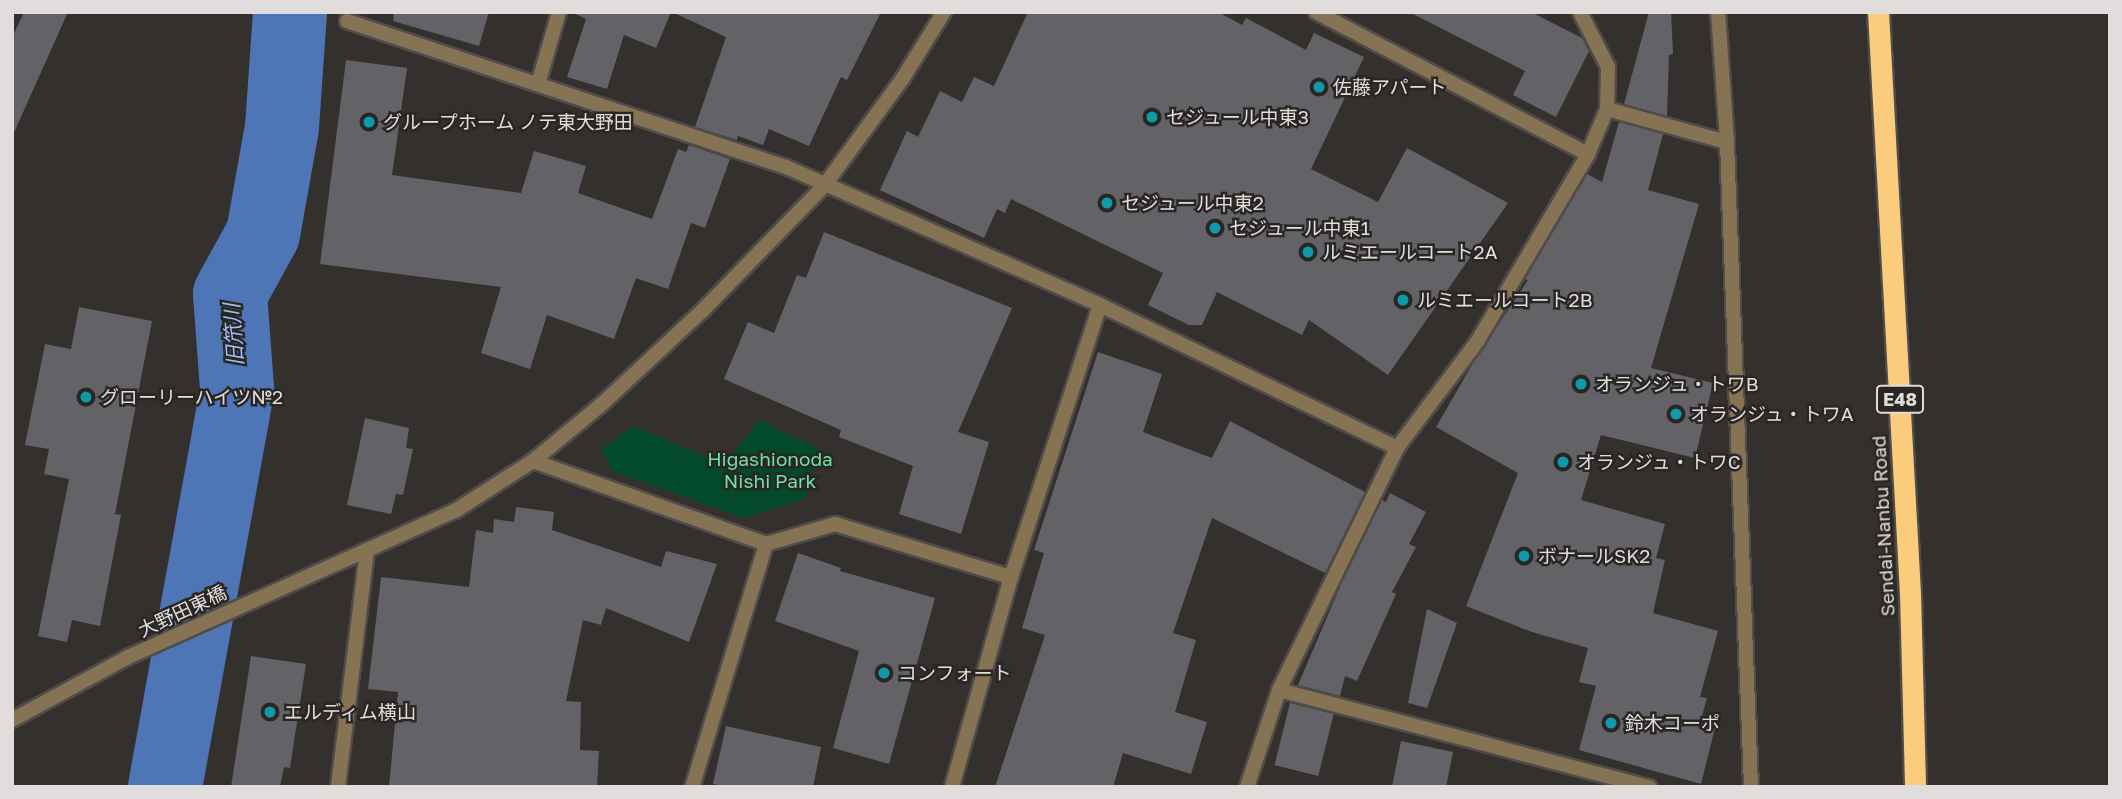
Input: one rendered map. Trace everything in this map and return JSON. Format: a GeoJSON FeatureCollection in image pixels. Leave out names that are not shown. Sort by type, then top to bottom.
{"type":"FeatureCollection","features":[{"type":"Feature","properties":{"kind":"highway","name":"Sendai-Nanbu Road"},"geometry":{"type":"LineString","coordinates":[[1878,12],[1910,593],[1914,787]]}},
{"type":"Feature","properties":{"kind":"street"},"geometry":{"type":"LineString","coordinates":[[538,84],[559,12]]}},
{"type":"Feature","properties":{"kind":"street","name":"大野田東橋"},"geometry":{"type":"LineString","coordinates":[[12,720],[128,657],[455,511],[533,461],[603,403],[703,310],[824,186],[903,78],[944,12]]}},
{"type":"Feature","properties":{"kind":"street"},"geometry":{"type":"LineString","coordinates":[[1316,12],[1588,154]]}},
{"type":"Feature","properties":{"kind":"street"},"geometry":{"type":"LineString","coordinates":[[1247,787],[1279,690],[1397,448],[1477,342],[1588,154],[1607,110],[1608,67],[1580,12]]}},
{"type":"Feature","properties":{"kind":"street"},"geometry":{"type":"LineString","coordinates":[[1718,12],[1727,142],[1751,787]]}},
{"type":"Feature","properties":{"kind":"street"},"geometry":{"type":"LineString","coordinates":[[347,21],[786,167],[824,186],[1100,305],[1397,448]]}},
{"type":"Feature","properties":{"kind":"street"},"geometry":{"type":"LineString","coordinates":[[1607,110],[1727,142]]}},
{"type":"Feature","properties":{"kind":"street"},"geometry":{"type":"LineString","coordinates":[[953,787],[1011,577],[1100,305]]}},
{"type":"Feature","properties":{"kind":"street"},"geometry":{"type":"LineString","coordinates":[[533,461],[766,544],[835,524],[1011,577]]}},
{"type":"Feature","properties":{"kind":"street"},"geometry":{"type":"LineString","coordinates":[[692,787],[766,544]]}},
{"type":"Feature","properties":{"kind":"street"},"geometry":{"type":"LineString","coordinates":[[338,787],[367,551]]}},
{"type":"Feature","properties":{"kind":"street"},"geometry":{"type":"LineString","coordinates":[[1279,690],[1650,787]]}},
{"type":"Feature","properties":{"kind":"green space","name":"Higashionoda Nishi Park"},"geometry":{"type":"Polygon","coordinates":[[[759,420],[819,449],[805,499],[743,518],[612,471],[602,449],[633,426],[725,465],[759,420]]]}},
{"type":"Feature","properties":{"kind":"building"},"geometry":{"type":"Polygon","coordinates":[[[24,12],[68,12],[12,137],[12,38],[24,12]]]}},
{"type":"Feature","properties":{"kind":"building"},"geometry":{"type":"Polygon","coordinates":[[[394,12],[489,12],[479,46],[393,21],[394,12]]]}},
{"type":"Feature","properties":{"kind":"building"},"geometry":{"type":"Polygon","coordinates":[[[571,12],[671,12],[656,48],[624,35],[607,89],[567,77],[586,19],[571,12]]]}},
{"type":"Feature","properties":{"kind":"building"},"geometry":{"type":"Polygon","coordinates":[[[672,12],[881,12],[847,80],[841,77],[809,146],[769,129],[763,145],[738,136],[737,140],[695,127],[726,37],[672,12]]]}},
{"type":"Feature","properties":{"kind":"building"},"geometry":{"type":"Polygon","coordinates":[[[1028,12],[1218,12],[1242,25],[1246,18],[1306,50],[1314,33],[1364,57],[1311,169],[1378,202],[1407,148],[1508,203],[1388,375],[1309,320],[1302,335],[1217,292],[1202,325],[1189,325],[1148,305],[1163,273],[1011,199],[1005,213],[997,209],[984,238],[880,190],[907,131],[918,137],[940,91],[962,102],[974,77],[994,86],[1028,12]]]}},
{"type":"Feature","properties":{"kind":"building"},"geometry":{"type":"Polygon","coordinates":[[[1409,12],[1531,12],[1582,38],[1589,51],[1556,117],[1513,95],[1525,71],[1409,12]]]}},
{"type":"Feature","properties":{"kind":"building"},"geometry":{"type":"Polygon","coordinates":[[[1649,12],[1671,12],[1673,54],[1669,55],[1667,116],[1624,104],[1649,12]]]}},
{"type":"Feature","properties":{"kind":"building"},"geometry":{"type":"Polygon","coordinates":[[[346,60],[407,68],[392,175],[521,193],[534,151],[586,166],[578,193],[652,219],[678,149],[686,152],[689,145],[730,159],[705,228],[691,223],[668,289],[636,278],[614,339],[547,315],[530,369],[481,353],[501,287],[320,264],[346,60]]]}},
{"type":"Feature","properties":{"kind":"building"},"geometry":{"type":"Polygon","coordinates":[[[1619,122],[1663,134],[1648,190],[1699,204],[1651,368],[1713,383],[1695,458],[1601,435],[1581,500],[1665,524],[1656,558],[1665,560],[1653,613],[1718,631],[1700,697],[1707,698],[1702,716],[1717,720],[1701,784],[1579,750],[1596,686],[1579,682],[1588,648],[1532,632],[1466,606],[1518,473],[1436,427],[1473,363],[1528,280],[1525,279],[1587,174],[1602,182],[1619,122]]]}},
{"type":"Feature","properties":{"kind":"building"},"geometry":{"type":"Polygon","coordinates":[[[824,232],[1012,308],[958,432],[989,442],[961,534],[899,514],[913,466],[839,437],[841,430],[724,379],[748,322],[774,333],[797,275],[806,278],[824,232]]]}},
{"type":"Feature","properties":{"kind":"building","name":"グローリーハイツ№2"},"geometry":{"type":"Polygon","coordinates":[[[79,307],[152,321],[115,514],[121,515],[100,626],[72,620],[67,642],[38,636],[69,479],[44,474],[49,449],[25,445],[45,344],[71,349],[79,307]]]}},
{"type":"Feature","properties":{"kind":"building"},"geometry":{"type":"Polygon","coordinates":[[[1098,352],[1162,374],[1143,432],[1212,458],[1230,421],[1365,492],[1325,573],[1212,518],[1173,633],[1196,640],[1175,712],[1207,722],[1191,774],[1123,753],[1113,787],[995,787],[1045,635],[1022,628],[1044,553],[1034,550],[1098,352]]]}},
{"type":"Feature","properties":{"kind":"building"},"geometry":{"type":"Polygon","coordinates":[[[365,418],[409,428],[406,448],[413,449],[403,495],[396,494],[391,514],[347,505],[365,418]]]}},
{"type":"Feature","properties":{"kind":"building"},"geometry":{"type":"Polygon","coordinates":[[[1390,493],[1426,512],[1409,544],[1416,547],[1392,592],[1396,594],[1357,681],[1345,676],[1340,696],[1298,685],[1342,582],[1382,500],[1386,502],[1390,493]]]}},
{"type":"Feature","properties":{"kind":"building"},"geometry":{"type":"Polygon","coordinates":[[[516,507],[554,512],[552,530],[661,567],[666,551],[717,564],[689,642],[606,608],[601,625],[583,620],[566,701],[581,702],[580,750],[599,751],[597,787],[389,787],[398,692],[368,689],[381,577],[469,587],[476,530],[493,533],[494,519],[514,522],[516,507]]]}},
{"type":"Feature","properties":{"kind":"building","name":"コンフォート"},"geometry":{"type":"Polygon","coordinates":[[[798,553],[841,568],[840,571],[935,598],[889,764],[833,748],[859,651],[775,621],[798,553]]]}},
{"type":"Feature","properties":{"kind":"building"},"geometry":{"type":"Polygon","coordinates":[[[1427,609],[1457,623],[1427,708],[1408,703],[1427,609]]]}},
{"type":"Feature","properties":{"kind":"building","name":"エルディム横山"},"geometry":{"type":"Polygon","coordinates":[[[251,656],[306,664],[290,768],[284,767],[280,787],[231,787],[251,656]]]}},
{"type":"Feature","properties":{"kind":"building"},"geometry":{"type":"Polygon","coordinates":[[[1290,703],[1334,714],[1318,776],[1275,765],[1290,703]]]}},
{"type":"Feature","properties":{"kind":"building"},"geometry":{"type":"Polygon","coordinates":[[[726,726],[821,747],[813,787],[730,787],[713,784],[726,726]]]}},
{"type":"Feature","properties":{"kind":"building"},"geometry":{"type":"Polygon","coordinates":[[[1401,741],[1453,752],[1446,787],[1392,787],[1401,741]]]}},
{"type":"Feature","properties":{"kind":"waterway","name":"旧笊川"},"geometry":{"type":"LineString","coordinates":[[165,787],[237,389],[230,294],[263,234],[282,127],[290,12]]}},
{"type":"Feature","properties":{"kind":"place","name":"佐藤アパート"},"geometry":{"type":"Point","coordinates":[1319,87]}},
{"type":"Feature","properties":{"kind":"place","name":"セジュール中東3"},"geometry":{"type":"Point","coordinates":[1152,117]}},
{"type":"Feature","properties":{"kind":"place","name":"グループホーム ノテ東大野田"},"geometry":{"type":"Point","coordinates":[369,122]}},
{"type":"Feature","properties":{"kind":"place","name":"セジュール中東2"},"geometry":{"type":"Point","coordinates":[1107,203]}},
{"type":"Feature","properties":{"kind":"place","name":"セジュール中東1"},"geometry":{"type":"Point","coordinates":[1215,228]}},
{"type":"Feature","properties":{"kind":"place","name":"ルミエールコート2A"},"geometry":{"type":"Point","coordinates":[1308,252]}},
{"type":"Feature","properties":{"kind":"place","name":"ルミエールコート2B"},"geometry":{"type":"Point","coordinates":[1403,300]}},
{"type":"Feature","properties":{"kind":"place","name":"オランジュ・トワB"},"geometry":{"type":"Point","coordinates":[1581,384]}},
{"type":"Feature","properties":{"kind":"place","name":"グローリーハイツ№2"},"geometry":{"type":"Point","coordinates":[86,397]}},
{"type":"Feature","properties":{"kind":"place","name":"オランジュ・トワA"},"geometry":{"type":"Point","coordinates":[1676,414]}},
{"type":"Feature","properties":{"kind":"place","name":"オランジュ・トワC"},"geometry":{"type":"Point","coordinates":[1563,462]}},
{"type":"Feature","properties":{"kind":"place","name":"ボナールSK2"},"geometry":{"type":"Point","coordinates":[1524,556]}},
{"type":"Feature","properties":{"kind":"place","name":"コンフォート"},"geometry":{"type":"Point","coordinates":[884,673]}},
{"type":"Feature","properties":{"kind":"place","name":"エルディム横山"},"geometry":{"type":"Point","coordinates":[270,712]}},
{"type":"Feature","properties":{"kind":"place","name":"鈴木コーポ"},"geometry":{"type":"Point","coordinates":[1611,723]}}]}
